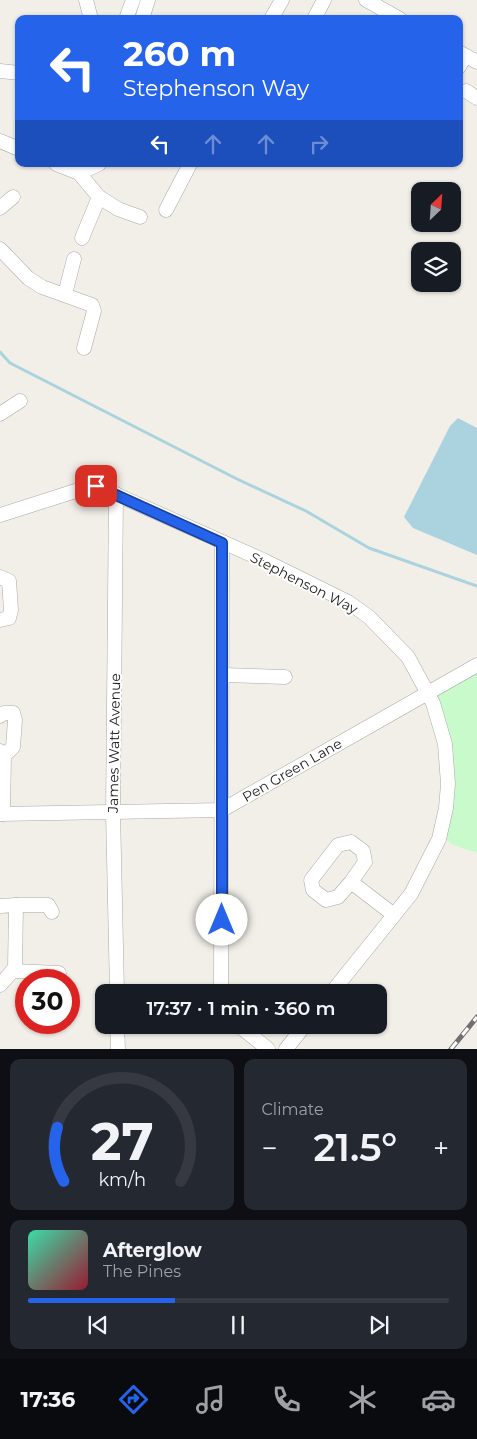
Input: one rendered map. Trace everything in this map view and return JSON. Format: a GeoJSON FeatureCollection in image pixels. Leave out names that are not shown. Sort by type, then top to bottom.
{"type":"FeatureCollection","features":[{"type":"Feature","properties":{"kind":"street"},"geometry":{"type":"LineString","coordinates":[[86,0],[90,15]]}},
{"type":"Feature","properties":{"kind":"street"},"geometry":{"type":"LineString","coordinates":[[127,15],[133,0]]}},
{"type":"Feature","properties":{"kind":"street"},"geometry":{"type":"LineString","coordinates":[[143,15],[148,0]]}},
{"type":"Feature","properties":{"kind":"street"},"geometry":{"type":"LineString","coordinates":[[273,15],[282,0]]}},
{"type":"Feature","properties":{"kind":"street"},"geometry":{"type":"LineString","coordinates":[[316,15],[324,0]]}},
{"type":"Feature","properties":{"kind":"street"},"geometry":{"type":"LineString","coordinates":[[366,0],[393,15]]}},
{"type":"Feature","properties":{"kind":"street"},"geometry":{"type":"LineString","coordinates":[[0,71],[15,73]]}},
{"type":"Feature","properties":{"kind":"street"},"geometry":{"type":"LineString","coordinates":[[0,142],[15,148]]}},
{"type":"Feature","properties":{"kind":"street"},"geometry":{"type":"LineString","coordinates":[[64,167],[79,173],[99,197],[118,209],[140,217]]}},
{"type":"Feature","properties":{"kind":"street"},"geometry":{"type":"LineString","coordinates":[[79,173],[92,167]]}},
{"type":"Feature","properties":{"kind":"street"},"geometry":{"type":"LineString","coordinates":[[166,210],[188,167]]}},
{"type":"Feature","properties":{"kind":"street"},"geometry":{"type":"LineString","coordinates":[[0,208],[12,197]]}},
{"type":"Feature","properties":{"kind":"street"},"geometry":{"type":"LineString","coordinates":[[82,238],[99,197]]}},
{"type":"Feature","properties":{"kind":"street"},"geometry":{"type":"LineString","coordinates":[[2,255],[28,278],[42,287],[92,305],[94,311],[84,348]]}},
{"type":"Feature","properties":{"kind":"street"},"geometry":{"type":"LineString","coordinates":[[65,294],[74,258]]}},
{"type":"Feature","properties":{"kind":"street"},"geometry":{"type":"LineString","coordinates":[[0,414],[20,401]]}},
{"type":"Feature","properties":{"kind":"street","name":"Stephenson Way"},"geometry":{"type":"LineString","coordinates":[[0,515],[96,486],[263,560],[348,602],[369,617],[408,657],[434,703],[445,744],[448,784],[446,808],[434,852],[411,894],[338,984]]}},
{"type":"Feature","properties":{"kind":"street","name":"James Watt Avenue"},"geometry":{"type":"LineString","coordinates":[[116,494],[113,812],[117,984]]}},
{"type":"Feature","properties":{"kind":"street"},"geometry":{"type":"LineString","coordinates":[[221,984],[222,543]]}},
{"type":"Feature","properties":{"kind":"street"},"geometry":{"type":"LineString","coordinates":[[0,577],[9,581],[11,610],[9,618],[0,620]]}},
{"type":"Feature","properties":{"kind":"street","name":"Pen Green Lane"},"geometry":{"type":"LineString","coordinates":[[2,814],[222,810],[477,665]]}},
{"type":"Feature","properties":{"kind":"street"},"geometry":{"type":"LineString","coordinates":[[223,675],[285,677]]}},
{"type":"Feature","properties":{"kind":"street"},"geometry":{"type":"LineString","coordinates":[[0,716],[4,713],[13,713],[15,720],[13,747],[2,754],[2,814]]}},
{"type":"Feature","properties":{"kind":"street"},"geometry":{"type":"LineString","coordinates":[[351,882],[394,915]]}},
{"type":"Feature","properties":{"kind":"street"},"geometry":{"type":"LineString","coordinates":[[0,985],[14,968],[16,905]]}},
{"type":"Feature","properties":{"kind":"street"},"geometry":{"type":"LineString","coordinates":[[0,906],[48,906],[52,912]]}},
{"type":"Feature","properties":{"kind":"street"},"geometry":{"type":"LineString","coordinates":[[117,1034],[118,1049]]}},
{"type":"Feature","properties":{"kind":"street"},"geometry":{"type":"LineString","coordinates":[[249,1034],[268,1049]]}},
{"type":"Feature","properties":{"kind":"street"},"geometry":{"type":"LineString","coordinates":[[286,1049],[298,1034]]}},
{"type":"Feature","properties":{"kind":"green space"},"geometry":{"type":"Polygon","coordinates":[[[477,666],[477,853],[451,844],[445,836],[453,784],[427,693],[477,666]]]}},
{"type":"Feature","properties":{"kind":"water"},"geometry":{"type":"Polygon","coordinates":[[[458,418],[477,428],[477,555],[413,528],[404,517],[450,426],[458,418]]]}},
{"type":"Feature","properties":{"kind":"waterway"},"geometry":{"type":"LineString","coordinates":[[0,352],[10,363],[237,479],[306,511],[369,548],[477,586]]}},
{"type":"Feature","properties":{"kind":"railway"},"geometry":{"type":"LineString","coordinates":[[451,1049],[477,1017]]}},
{"type":"Feature","properties":{"kind":"route"},"geometry":{"type":"LineString","coordinates":[[96,486],[222,543],[222,920]]}}]}
